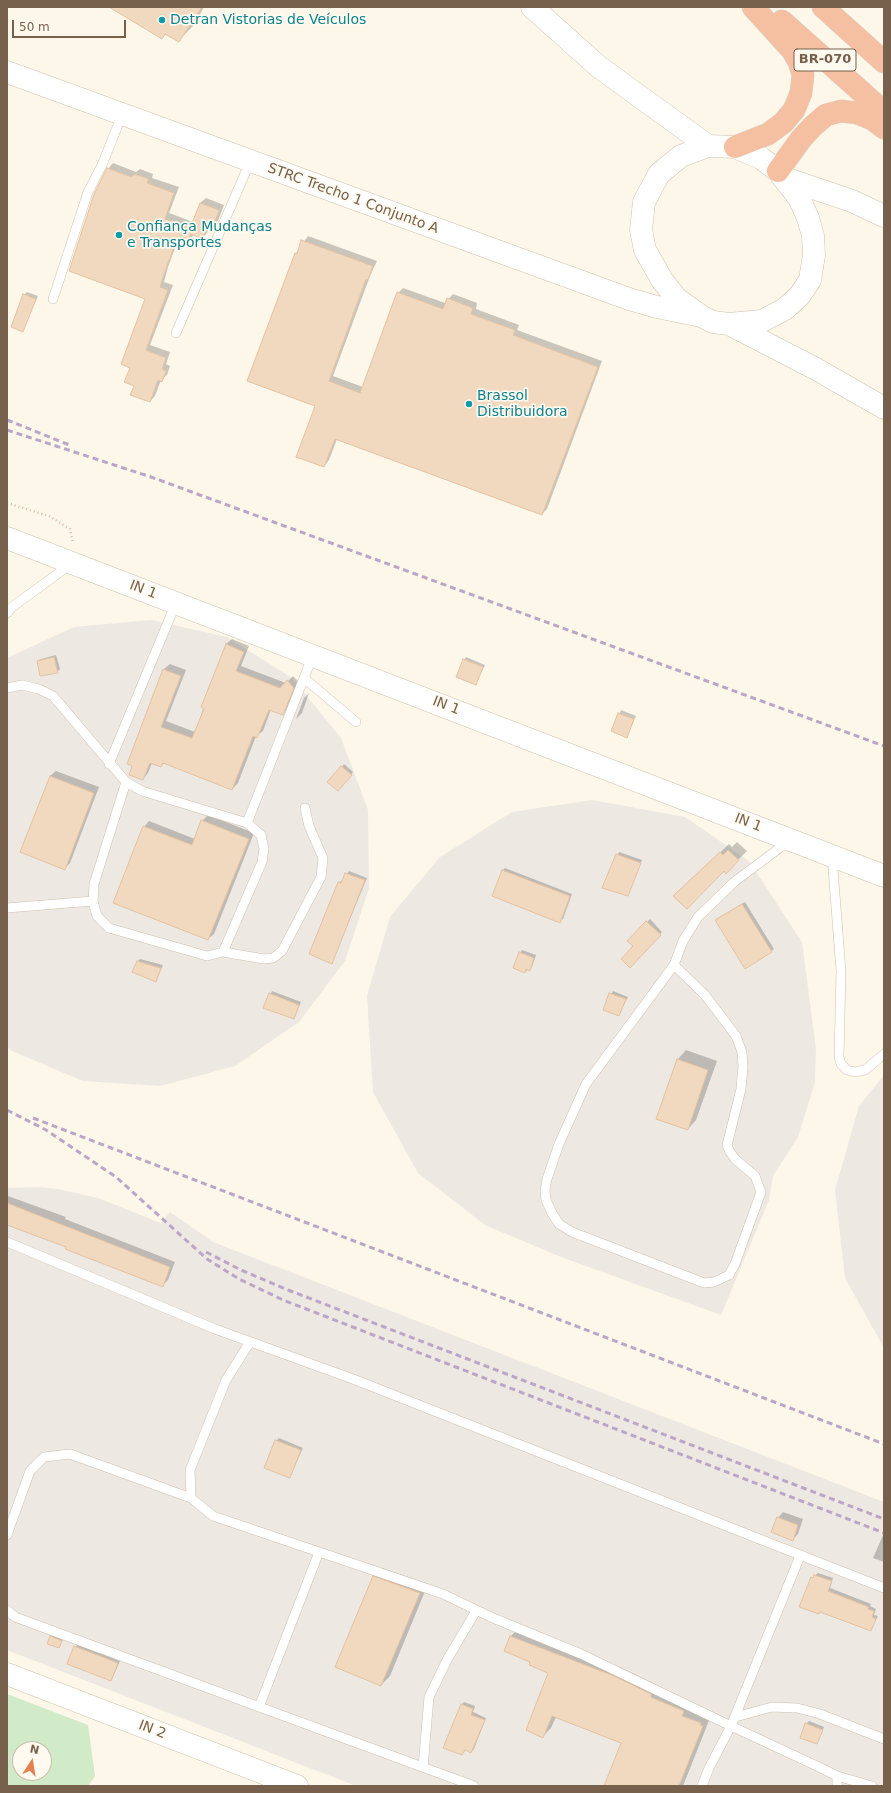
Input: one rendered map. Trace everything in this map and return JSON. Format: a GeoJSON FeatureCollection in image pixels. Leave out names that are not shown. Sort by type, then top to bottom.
{"type":"FeatureCollection","features":[{"type":"Feature","properties":{"kind":"highway"},"geometry":{"type":"LineString","coordinates":[[735,147],[768,134],[783,123],[794,110],[801,92],[803,75],[799,62],[792,50],[753,7]]}},
{"type":"Feature","properties":{"kind":"highway","name":"BR-070"},"geometry":{"type":"LineString","coordinates":[[766,7],[884,112]]}},
{"type":"Feature","properties":{"kind":"highway","name":"BR-070"},"geometry":{"type":"LineString","coordinates":[[823,7],[884,62]]}},
{"type":"Feature","properties":{"kind":"highway"},"geometry":{"type":"LineString","coordinates":[[781,174],[801,139],[826,115],[841,111],[857,112],[872,119],[884,128]]}},
{"type":"Feature","properties":{"kind":"main road"},"geometry":{"type":"LineString","coordinates":[[532,7],[599,67],[708,146]]}},
{"type":"Feature","properties":{"kind":"main road","name":"STRC Trecho 1 Conjunto A"},"geometry":{"type":"LineString","coordinates":[[7,72],[250,162],[629,299],[657,307],[701,316]]}},
{"type":"Feature","properties":{"kind":"main road"},"geometry":{"type":"LineString","coordinates":[[708,146],[735,147],[761,158],[781,174],[799,198],[808,218],[813,236],[814,255],[810,280],[800,295],[785,309],[762,320],[729,324],[713,322],[701,316],[677,299],[662,280],[645,250],[641,230],[644,202],[659,174],[681,156],[708,146]]}},
{"type":"Feature","properties":{"kind":"main road"},"geometry":{"type":"LineString","coordinates":[[781,174],[852,201],[884,216]]}},
{"type":"Feature","properties":{"kind":"main road"},"geometry":{"type":"LineString","coordinates":[[729,324],[816,369],[884,408]]}},
{"type":"Feature","properties":{"kind":"main road","name":"IN 1"},"geometry":{"type":"LineString","coordinates":[[7,538],[884,876]]}},
{"type":"Feature","properties":{"kind":"main road","name":"IN 2"},"geometry":{"type":"LineString","coordinates":[[7,1674],[297,1786]]}},
{"type":"Feature","properties":{"kind":"lane"},"geometry":{"type":"LineString","coordinates":[[53,299],[88,192],[102,165],[122,115]]}},
{"type":"Feature","properties":{"kind":"lane"},"geometry":{"type":"LineString","coordinates":[[176,333],[250,162]]}},
{"type":"Feature","properties":{"kind":"lane"},"geometry":{"type":"LineString","coordinates":[[7,613],[12,607],[73,563]]}},
{"type":"Feature","properties":{"kind":"lane"},"geometry":{"type":"LineString","coordinates":[[109,764],[176,603]]}},
{"type":"Feature","properties":{"kind":"lane"},"geometry":{"type":"LineString","coordinates":[[247,823],[313,655]]}},
{"type":"Feature","properties":{"kind":"lane"},"geometry":{"type":"LineString","coordinates":[[304,678],[356,722]]}},
{"type":"Feature","properties":{"kind":"lane"},"geometry":{"type":"LineString","coordinates":[[7,688],[22,685],[39,689],[53,696],[109,764],[126,782],[142,791],[247,823],[261,835],[264,849],[263,855],[223,952]]}},
{"type":"Feature","properties":{"kind":"lane"},"geometry":{"type":"LineString","coordinates":[[126,782],[94,884],[93,901],[97,916],[109,928],[207,956],[223,952],[264,959],[273,958],[282,951],[321,877],[323,858],[309,826],[305,808]]}},
{"type":"Feature","properties":{"kind":"lane"},"geometry":{"type":"LineString","coordinates":[[674,965],[705,995],[736,1036],[742,1052],[743,1068],[741,1088],[727,1145],[735,1159],[755,1176],[760,1192],[735,1264],[729,1276],[714,1282],[704,1282],[572,1232],[560,1224],[552,1213],[546,1200],[546,1179],[559,1144],[586,1084],[674,965],[683,940],[698,918],[734,882],[790,840]]}},
{"type":"Feature","properties":{"kind":"lane"},"geometry":{"type":"LineString","coordinates":[[832,856],[841,971],[839,1045],[841,1064],[847,1070],[855,1072],[865,1070],[884,1054]]}},
{"type":"Feature","properties":{"kind":"lane"},"geometry":{"type":"LineString","coordinates":[[7,908],[93,901]]}},
{"type":"Feature","properties":{"kind":"lane"},"geometry":{"type":"LineString","coordinates":[[7,1242],[156,1305],[250,1342],[353,1379],[884,1588]]}},
{"type":"Feature","properties":{"kind":"lane"},"geometry":{"type":"LineString","coordinates":[[191,1498],[190,1470],[226,1380],[250,1342]]}},
{"type":"Feature","properties":{"kind":"lane"},"geometry":{"type":"LineString","coordinates":[[7,1535],[30,1471],[44,1457],[70,1454],[191,1498],[213,1516],[444,1594],[476,1611],[581,1654],[837,1776],[872,1786]]}},
{"type":"Feature","properties":{"kind":"lane"},"geometry":{"type":"LineString","coordinates":[[259,1707],[319,1552]]}},
{"type":"Feature","properties":{"kind":"lane"},"geometry":{"type":"LineString","coordinates":[[702,1786],[709,1768],[735,1717],[800,1556]]}},
{"type":"Feature","properties":{"kind":"lane"},"geometry":{"type":"LineString","coordinates":[[7,1610],[15,1617],[474,1786]]}},
{"type":"Feature","properties":{"kind":"lane"},"geometry":{"type":"LineString","coordinates":[[423,1767],[429,1697],[448,1658],[476,1611]]}},
{"type":"Feature","properties":{"kind":"lane"},"geometry":{"type":"LineString","coordinates":[[735,1717],[772,1707],[797,1708],[820,1714],[884,1739]]}},
{"type":"Feature","properties":{"kind":"lane"},"geometry":{"type":"LineString","coordinates":[[837,1776],[837,1786]]}},
{"type":"Feature","properties":{"kind":"path"},"geometry":{"type":"LineString","coordinates":[[7,503],[49,516],[70,529],[76,560],[73,563]]}},
{"type":"Feature","properties":{"kind":"shaded area"},"geometry":{"type":"Polygon","coordinates":[[[151,620],[227,637],[292,678],[341,738],[368,810],[369,888],[345,961],[299,1022],[235,1066],[160,1086],[83,1081],[12,1051],[7,1047],[7,658],[74,627],[151,620]]]}},
{"type":"Feature","properties":{"kind":"shaded area"},"geometry":{"type":"Polygon","coordinates":[[[592,800],[685,817],[749,861],[802,942],[816,1049],[815,1082],[798,1137],[773,1176],[769,1200],[721,1315],[561,1257],[485,1225],[418,1173],[373,1092],[367,996],[390,917],[440,857],[512,812],[592,800]]]}},
{"type":"Feature","properties":{"kind":"shaded area"},"geometry":{"type":"Polygon","coordinates":[[[884,1075],[884,1348],[845,1278],[835,1190],[859,1106],[884,1075]]]}},
{"type":"Feature","properties":{"kind":"shaded area"},"geometry":{"type":"Polygon","coordinates":[[[38,1187],[58,1189],[98,1198],[161,1223],[170,1212],[213,1242],[884,1502],[884,1786],[356,1786],[7,1650],[7,1188],[38,1187]]]}},
{"type":"Feature","properties":{"kind":"green space"},"geometry":{"type":"Polygon","coordinates":[[[7,1694],[88,1725],[95,1776],[88,1786],[7,1786],[7,1694]]]}},
{"type":"Feature","properties":{"kind":"building","name":"Detran Vistorias de Veículos"},"geometry":{"type":"Polygon","coordinates":[[[109,7],[202,7],[179,42],[165,34],[162,39],[109,7]]]}},
{"type":"Feature","properties":{"kind":"building","name":"Confiança Mudanças e Transportes"},"geometry":{"type":"Polygon","coordinates":[[[107,168],[132,177],[134,174],[149,179],[147,183],[174,193],[165,219],[190,228],[200,203],[219,210],[213,228],[208,226],[202,239],[191,234],[188,243],[177,239],[164,274],[160,287],[168,290],[146,350],[166,358],[162,369],[166,371],[162,382],[158,380],[150,402],[130,395],[134,386],[124,382],[130,368],[121,364],[145,299],[69,271],[94,194],[107,168]]]}},
{"type":"Feature","properties":{"kind":"building","name":"Brassol Distribuidora"},"geometry":{"type":"Polygon","coordinates":[[[301,240],[373,266],[368,280],[366,279],[329,381],[360,393],[397,292],[443,309],[447,298],[473,308],[471,314],[515,330],[513,335],[598,367],[542,515],[335,439],[324,467],[296,457],[315,406],[247,381],[295,253],[297,254],[301,240]]]}},
{"type":"Feature","properties":{"kind":"building"},"geometry":{"type":"Polygon","coordinates":[[[23,294],[36,299],[23,332],[11,327],[23,294]]]}},
{"type":"Feature","properties":{"kind":"building"},"geometry":{"type":"Polygon","coordinates":[[[226,644],[244,652],[236,671],[280,688],[287,680],[294,688],[283,715],[269,710],[257,738],[253,736],[232,790],[163,763],[161,767],[150,763],[143,780],[129,775],[132,766],[127,764],[163,669],[181,676],[161,727],[192,738],[204,709],[201,707],[226,644]]]}},
{"type":"Feature","properties":{"kind":"building"},"geometry":{"type":"Polygon","coordinates":[[[54,657],[58,673],[40,676],[37,661],[54,657]]]}},
{"type":"Feature","properties":{"kind":"building"},"geometry":{"type":"Polygon","coordinates":[[[463,659],[483,667],[476,685],[456,677],[463,659]]]}},
{"type":"Feature","properties":{"kind":"building"},"geometry":{"type":"Polygon","coordinates":[[[618,713],[634,719],[627,738],[611,731],[618,713]]]}},
{"type":"Feature","properties":{"kind":"building"},"geometry":{"type":"Polygon","coordinates":[[[341,766],[352,775],[338,791],[327,782],[341,766]]]}},
{"type":"Feature","properties":{"kind":"building"},"geometry":{"type":"Polygon","coordinates":[[[50,776],[94,793],[65,870],[20,852],[50,776]]]}},
{"type":"Feature","properties":{"kind":"building"},"geometry":{"type":"Polygon","coordinates":[[[201,820],[249,839],[208,940],[113,903],[143,826],[192,845],[201,820]]]}},
{"type":"Feature","properties":{"kind":"building"},"geometry":{"type":"Polygon","coordinates":[[[728,850],[739,860],[726,874],[724,871],[687,909],[673,896],[720,852],[723,855],[728,850]]]}},
{"type":"Feature","properties":{"kind":"building"},"geometry":{"type":"Polygon","coordinates":[[[616,854],[641,863],[628,896],[602,888],[616,854]]]}},
{"type":"Feature","properties":{"kind":"building"},"geometry":{"type":"Polygon","coordinates":[[[502,870],[570,896],[560,923],[492,896],[502,870]]]}},
{"type":"Feature","properties":{"kind":"building"},"geometry":{"type":"Polygon","coordinates":[[[345,873],[365,880],[332,964],[309,954],[338,882],[341,883],[345,873]]]}},
{"type":"Feature","properties":{"kind":"building"},"geometry":{"type":"Polygon","coordinates":[[[742,904],[772,952],[745,969],[715,920],[742,904]]]}},
{"type":"Feature","properties":{"kind":"building"},"geometry":{"type":"Polygon","coordinates":[[[646,921],[661,935],[630,968],[621,959],[633,946],[627,941],[646,921]]]}},
{"type":"Feature","properties":{"kind":"building"},"geometry":{"type":"Polygon","coordinates":[[[519,952],[534,958],[530,971],[526,969],[525,973],[513,968],[519,952]]]}},
{"type":"Feature","properties":{"kind":"building"},"geometry":{"type":"Polygon","coordinates":[[[137,961],[161,968],[156,982],[132,972],[137,961]]]}},
{"type":"Feature","properties":{"kind":"building"},"geometry":{"type":"Polygon","coordinates":[[[269,993],[299,1005],[294,1019],[263,1008],[269,993]]]}},
{"type":"Feature","properties":{"kind":"building"},"geometry":{"type":"Polygon","coordinates":[[[609,993],[626,999],[619,1016],[603,1010],[609,993]]]}},
{"type":"Feature","properties":{"kind":"building"},"geometry":{"type":"Polygon","coordinates":[[[677,1059],[708,1070],[688,1130],[656,1119],[677,1059]]]}},
{"type":"Feature","properties":{"kind":"building"},"geometry":{"type":"Polygon","coordinates":[[[7,1203],[170,1267],[163,1287],[65,1249],[66,1247],[7,1225],[7,1203]]]}},
{"type":"Feature","properties":{"kind":"building"},"geometry":{"type":"Polygon","coordinates":[[[275,1440],[301,1450],[290,1478],[264,1468],[275,1440]]]}},
{"type":"Feature","properties":{"kind":"building"},"geometry":{"type":"Polygon","coordinates":[[[777,1517],[798,1525],[793,1541],[771,1532],[777,1517]]]}},
{"type":"Feature","properties":{"kind":"building"},"geometry":{"type":"Polygon","coordinates":[[[814,1575],[832,1581],[828,1591],[869,1607],[868,1609],[874,1611],[872,1617],[876,1619],[871,1631],[820,1612],[819,1614],[799,1607],[811,1577],[813,1578],[814,1575]]]}},
{"type":"Feature","properties":{"kind":"building"},"geometry":{"type":"Polygon","coordinates":[[[373,1576],[420,1593],[381,1686],[335,1667],[373,1576]]]}},
{"type":"Feature","properties":{"kind":"building"},"geometry":{"type":"Polygon","coordinates":[[[50,1636],[62,1641],[59,1648],[47,1644],[50,1636]]]}},
{"type":"Feature","properties":{"kind":"building"},"geometry":{"type":"Polygon","coordinates":[[[510,1636],[614,1676],[651,1694],[651,1697],[653,1698],[684,1711],[682,1716],[701,1723],[700,1725],[703,1726],[679,1786],[604,1786],[621,1743],[552,1716],[543,1738],[526,1730],[548,1673],[529,1665],[530,1662],[504,1651],[510,1636]]]}},
{"type":"Feature","properties":{"kind":"building"},"geometry":{"type":"Polygon","coordinates":[[[74,1646],[118,1663],[111,1681],[67,1664],[74,1646]]]}},
{"type":"Feature","properties":{"kind":"building"},"geometry":{"type":"Polygon","coordinates":[[[461,1704],[473,1709],[471,1715],[485,1720],[471,1753],[465,1750],[462,1755],[443,1748],[461,1704]]]}},
{"type":"Feature","properties":{"kind":"building"},"geometry":{"type":"Polygon","coordinates":[[[805,1723],[823,1730],[817,1744],[800,1738],[805,1723]]]}},
{"type":"Feature","properties":{"kind":"railway"},"geometry":{"type":"LineString","coordinates":[[7,420],[72,446]]}},
{"type":"Feature","properties":{"kind":"railway"},"geometry":{"type":"LineString","coordinates":[[7,430],[151,477],[884,746]]}},
{"type":"Feature","properties":{"kind":"railway"},"geometry":{"type":"LineString","coordinates":[[7,1110],[46,1130],[116,1177],[207,1259],[239,1279],[283,1300],[884,1533]]}},
{"type":"Feature","properties":{"kind":"railway"},"geometry":{"type":"LineString","coordinates":[[33,1118],[884,1444]]}},
{"type":"Feature","properties":{"kind":"railway"},"geometry":{"type":"LineString","coordinates":[[206,1252],[241,1270],[288,1290],[884,1519]]}},
{"type":"Feature","properties":{"kind":"place","name":"Detran Vistorias de Veículos"},"geometry":{"type":"Point","coordinates":[162,20]}},
{"type":"Feature","properties":{"kind":"place","name":"Confiança Mudanças e Transportes"},"geometry":{"type":"Point","coordinates":[119,235]}},
{"type":"Feature","properties":{"kind":"place","name":"Brassol Distribuidora"},"geometry":{"type":"Point","coordinates":[469,404]}}]}
